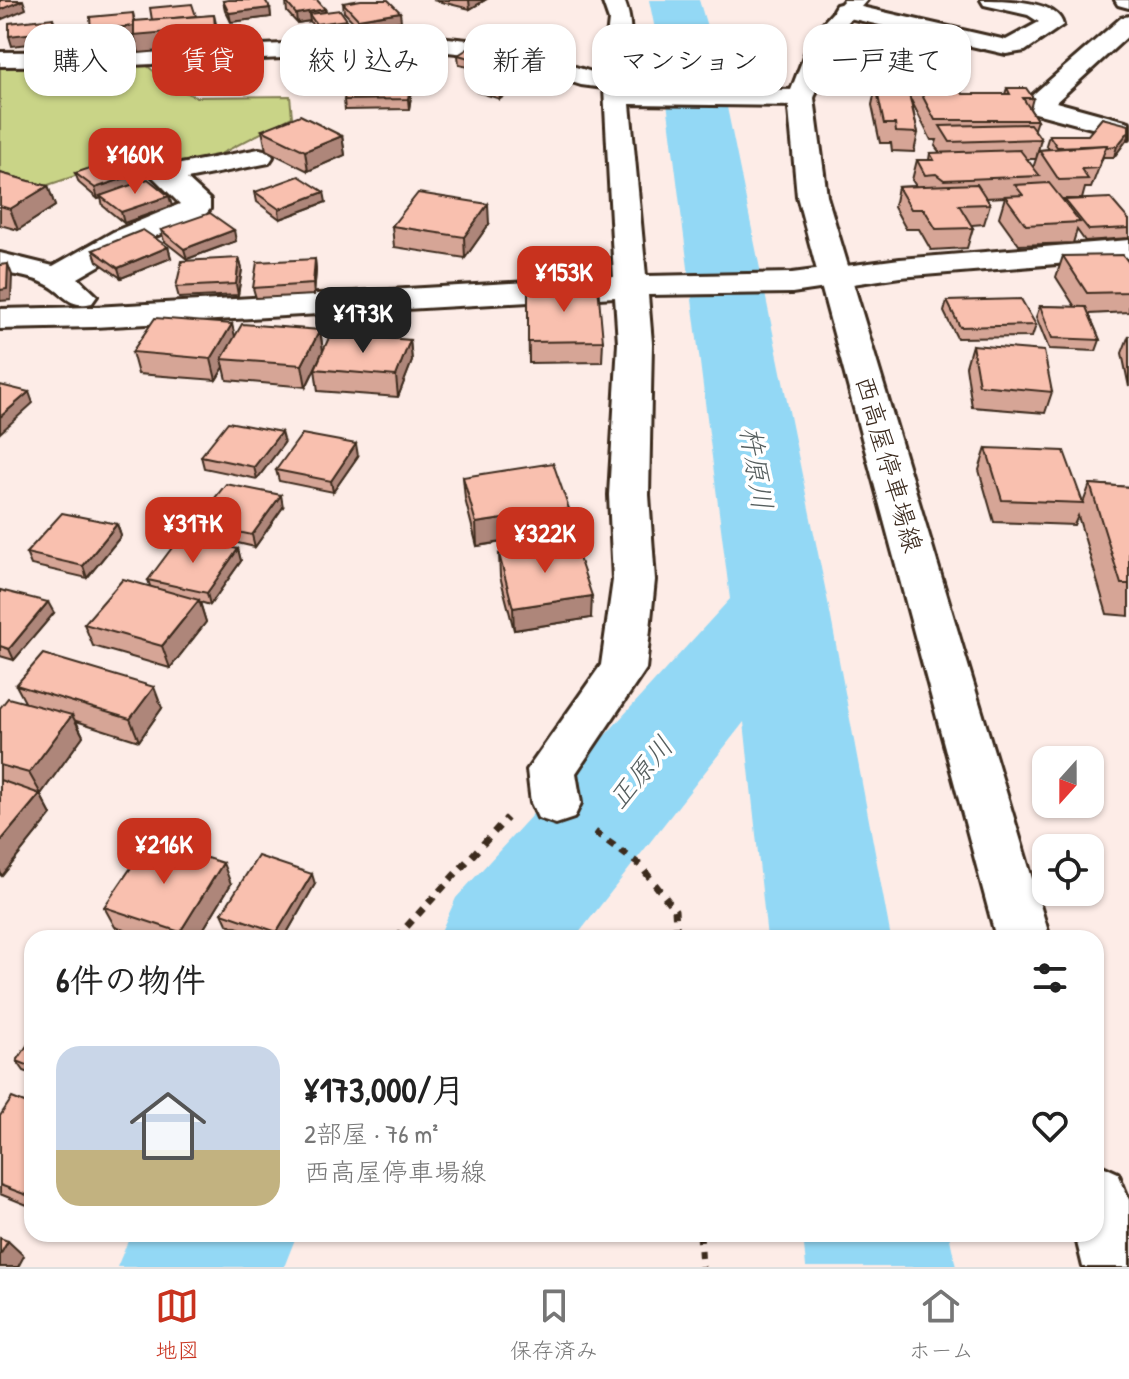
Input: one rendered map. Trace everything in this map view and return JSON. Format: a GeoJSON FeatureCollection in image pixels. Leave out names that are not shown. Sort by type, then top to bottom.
{"type":"FeatureCollection","features":[{"type":"Feature","properties":{"kind":"street"},"geometry":{"type":"LineString","coordinates":[[613,0],[621,24]]}},
{"type":"Feature","properties":{"kind":"street"},"geometry":{"type":"LineString","coordinates":[[850,5],[1006,47],[1017,46],[1051,25],[1050,18],[1036,10],[992,0]]}},
{"type":"Feature","properties":{"kind":"street"},"geometry":{"type":"LineString","coordinates":[[850,5],[918,9],[932,5]]}},
{"type":"Feature","properties":{"kind":"street","name":"西高屋停車場線"},"geometry":{"type":"LineString","coordinates":[[850,5],[824,35],[801,98],[812,196],[1021,930]]}},
{"type":"Feature","properties":{"kind":"street"},"geometry":{"type":"LineString","coordinates":[[1129,23],[1037,105],[1129,130]]}},
{"type":"Feature","properties":{"kind":"street"},"geometry":{"type":"LineString","coordinates":[[0,59],[131,58],[438,44],[497,50],[592,81]]}},
{"type":"Feature","properties":{"kind":"street"},"geometry":{"type":"LineString","coordinates":[[553,786],[623,669],[634,580],[629,495],[635,343],[642,286],[624,96]]}},
{"type":"Feature","properties":{"kind":"street"},"geometry":{"type":"LineString","coordinates":[[711,96],[801,98]]}},
{"type":"Feature","properties":{"kind":"street"},"geometry":{"type":"LineString","coordinates":[[58,277],[94,252],[195,209],[195,200],[165,175],[259,157]]}},
{"type":"Feature","properties":{"kind":"street"},"geometry":{"type":"LineString","coordinates":[[0,319],[94,317],[642,286],[837,279],[900,268],[1129,249]]}},
{"type":"Feature","properties":{"kind":"street"},"geometry":{"type":"LineString","coordinates":[[0,262],[58,277],[92,304],[94,317]]}},
{"type":"Feature","properties":{"kind":"street"},"geometry":{"type":"LineString","coordinates":[[1104,1224],[1116,1267]]}},
{"type":"Feature","properties":{"kind":"path"},"geometry":{"type":"LineString","coordinates":[[404,930],[553,786]]}},
{"type":"Feature","properties":{"kind":"path"},"geometry":{"type":"LineString","coordinates":[[640,865],[675,910],[676,930]]}},
{"type":"Feature","properties":{"kind":"path"},"geometry":{"type":"LineString","coordinates":[[700,1242],[702,1267]]}},
{"type":"Feature","properties":{"kind":"green space"},"geometry":{"type":"Polygon","coordinates":[[[136,65],[146,65],[152,70],[152,96],[290,96],[292,117],[207,161],[144,163],[78,175],[45,186],[0,185],[0,68],[24,68],[24,96],[136,96],[136,65]]]}},
{"type":"Feature","properties":{"kind":"building"},"geometry":{"type":"Polygon","coordinates":[[[0,0],[23,0],[0,10],[0,0]]]}},
{"type":"Feature","properties":{"kind":"building"},"geometry":{"type":"Polygon","coordinates":[[[265,0],[270,8],[229,13],[223,1],[265,0]]]}},
{"type":"Feature","properties":{"kind":"building"},"geometry":{"type":"Polygon","coordinates":[[[317,0],[325,9],[296,14],[286,2],[317,0]]]}},
{"type":"Feature","properties":{"kind":"building"},"geometry":{"type":"Polygon","coordinates":[[[388,0],[400,12],[358,19],[343,3],[388,0]]]}},
{"type":"Feature","properties":{"kind":"building"},"geometry":{"type":"Polygon","coordinates":[[[192,4],[196,16],[152,20],[150,8],[192,4]]]}},
{"type":"Feature","properties":{"kind":"building"},"geometry":{"type":"Polygon","coordinates":[[[340,10],[347,20],[316,24],[309,14],[340,10]]]}},
{"type":"Feature","properties":{"kind":"building"},"geometry":{"type":"Polygon","coordinates":[[[133,13],[134,24],[91,24],[90,17],[133,13]]]}},
{"type":"Feature","properties":{"kind":"building"},"geometry":{"type":"Polygon","coordinates":[[[214,15],[215,24],[152,24],[152,33],[136,35],[134,21],[214,15]]]}},
{"type":"Feature","properties":{"kind":"building"},"geometry":{"type":"Polygon","coordinates":[[[53,18],[53,24],[24,24],[24,34],[9,36],[9,23],[53,18]]]}},
{"type":"Feature","properties":{"kind":"building"},"geometry":{"type":"Polygon","coordinates":[[[1007,88],[1026,88],[1033,98],[1023,98],[1037,120],[935,120],[922,96],[1010,94],[1007,88]]]}},
{"type":"Feature","properties":{"kind":"building"},"geometry":{"type":"Polygon","coordinates":[[[345,96],[408,96],[408,99],[344,100],[345,96]]]}},
{"type":"Feature","properties":{"kind":"building"},"geometry":{"type":"Polygon","coordinates":[[[878,96],[909,96],[918,133],[896,132],[895,124],[884,124],[878,96]]]}},
{"type":"Feature","properties":{"kind":"building"},"geometry":{"type":"Polygon","coordinates":[[[300,115],[342,136],[305,151],[262,130],[300,115]]]}},
{"type":"Feature","properties":{"kind":"building"},"geometry":{"type":"Polygon","coordinates":[[[1102,118],[1129,125],[1129,131],[1117,146],[1057,147],[1049,135],[1088,135],[1102,118]]]}},
{"type":"Feature","properties":{"kind":"building"},"geometry":{"type":"Polygon","coordinates":[[[1030,124],[1041,139],[950,142],[940,126],[1030,124]]]}},
{"type":"Feature","properties":{"kind":"building"},"geometry":{"type":"Polygon","coordinates":[[[1107,145],[1098,168],[1081,169],[1088,179],[1059,180],[1039,150],[1107,145]]]}},
{"type":"Feature","properties":{"kind":"building"},"geometry":{"type":"Polygon","coordinates":[[[1020,150],[1040,176],[944,180],[936,174],[925,175],[917,160],[934,160],[930,153],[1020,150]]]}},
{"type":"Feature","properties":{"kind":"building"},"geometry":{"type":"Polygon","coordinates":[[[123,157],[143,172],[95,188],[75,173],[123,157]]]}},
{"type":"Feature","properties":{"kind":"building"},"geometry":{"type":"Polygon","coordinates":[[[0,173],[48,186],[10,209],[0,206],[0,173]]]}},
{"type":"Feature","properties":{"kind":"building"},"geometry":{"type":"Polygon","coordinates":[[[299,176],[324,192],[279,209],[255,192],[299,176]]]}},
{"type":"Feature","properties":{"kind":"building"},"geometry":{"type":"Polygon","coordinates":[[[148,179],[169,196],[121,212],[100,196],[148,179]]]}},
{"type":"Feature","properties":{"kind":"building"},"geometry":{"type":"Polygon","coordinates":[[[1049,183],[1080,222],[1026,225],[1005,196],[1023,195],[1015,185],[1049,183]]]}},
{"type":"Feature","properties":{"kind":"building"},"geometry":{"type":"Polygon","coordinates":[[[977,184],[990,204],[959,205],[973,228],[936,229],[924,209],[911,209],[898,187],[977,184]]]}},
{"type":"Feature","properties":{"kind":"building"},"geometry":{"type":"Polygon","coordinates":[[[418,193],[488,204],[464,237],[392,226],[418,193]]]}},
{"type":"Feature","properties":{"kind":"building"},"geometry":{"type":"Polygon","coordinates":[[[1110,198],[1129,220],[1129,228],[1089,230],[1065,200],[1110,198]]]}},
{"type":"Feature","properties":{"kind":"building"},"geometry":{"type":"Polygon","coordinates":[[[210,213],[234,230],[184,249],[161,230],[210,213]]]}},
{"type":"Feature","properties":{"kind":"building"},"geometry":{"type":"Polygon","coordinates":[[[143,230],[168,247],[118,268],[93,250],[143,230]]]}},
{"type":"Feature","properties":{"kind":"building"},"geometry":{"type":"Polygon","coordinates":[[[1123,255],[1129,263],[1129,292],[1087,293],[1063,256],[1123,255]]]}},
{"type":"Feature","properties":{"kind":"building"},"geometry":{"type":"Polygon","coordinates":[[[239,258],[236,284],[176,287],[182,261],[239,258]]]}},
{"type":"Feature","properties":{"kind":"building"},"geometry":{"type":"Polygon","coordinates":[[[315,259],[313,284],[253,288],[257,262],[315,259]]]}},
{"type":"Feature","properties":{"kind":"building"},"geometry":{"type":"Polygon","coordinates":[[[8,264],[7,289],[0,290],[0,265],[8,264]]]}},
{"type":"Feature","properties":{"kind":"building"},"geometry":{"type":"Polygon","coordinates":[[[528,286],[598,286],[603,341],[528,342],[528,286]]]}},
{"type":"Feature","properties":{"kind":"building"},"geometry":{"type":"Polygon","coordinates":[[[1021,299],[1036,325],[960,327],[947,301],[1021,299]]]}},
{"type":"Feature","properties":{"kind":"building"},"geometry":{"type":"Polygon","coordinates":[[[1040,306],[1086,307],[1100,340],[1052,338],[1040,306]]]}},
{"type":"Feature","properties":{"kind":"building"},"geometry":{"type":"Polygon","coordinates":[[[155,318],[232,324],[211,359],[132,352],[155,318]]]}},
{"type":"Feature","properties":{"kind":"building"},"geometry":{"type":"Polygon","coordinates":[[[242,324],[320,330],[302,365],[222,359],[242,324]]]}},
{"type":"Feature","properties":{"kind":"building"},"geometry":{"type":"Polygon","coordinates":[[[331,333],[410,340],[396,376],[315,369],[331,333]]]}},
{"type":"Feature","properties":{"kind":"building"},"geometry":{"type":"Polygon","coordinates":[[[972,345],[1044,351],[1052,392],[979,385],[972,345]]]}},
{"type":"Feature","properties":{"kind":"building"},"geometry":{"type":"Polygon","coordinates":[[[0,385],[29,392],[0,417],[0,385]]]}},
{"type":"Feature","properties":{"kind":"building"},"geometry":{"type":"Polygon","coordinates":[[[228,422],[281,432],[254,467],[201,456],[228,422]]]}},
{"type":"Feature","properties":{"kind":"building"},"geometry":{"type":"Polygon","coordinates":[[[302,434],[356,444],[331,481],[276,470],[302,434]]]}},
{"type":"Feature","properties":{"kind":"building"},"geometry":{"type":"Polygon","coordinates":[[[986,448],[1064,451],[1083,503],[1002,500],[986,448]]]}},
{"type":"Feature","properties":{"kind":"building"},"geometry":{"type":"Polygon","coordinates":[[[553,463],[569,509],[476,523],[463,477],[553,463]]]}},
{"type":"Feature","properties":{"kind":"building"},"geometry":{"type":"Polygon","coordinates":[[[226,484],[281,495],[252,535],[195,523],[226,484]]]}},
{"type":"Feature","properties":{"kind":"building"},"geometry":{"type":"Polygon","coordinates":[[[1090,484],[1129,487],[1129,584],[1121,584],[1090,484]]]}},
{"type":"Feature","properties":{"kind":"building"},"geometry":{"type":"Polygon","coordinates":[[[62,513],[117,524],[83,566],[26,553],[62,513]]]}},
{"type":"Feature","properties":{"kind":"building"},"geometry":{"type":"Polygon","coordinates":[[[180,537],[238,549],[207,593],[148,580],[180,537]]]}},
{"type":"Feature","properties":{"kind":"building"},"geometry":{"type":"Polygon","coordinates":[[[574,543],[592,596],[513,608],[499,554],[574,543]]]}},
{"type":"Feature","properties":{"kind":"building"},"geometry":{"type":"Polygon","coordinates":[[[123,579],[199,600],[162,646],[84,624],[123,579]]]}},
{"type":"Feature","properties":{"kind":"building"},"geometry":{"type":"Polygon","coordinates":[[[0,590],[48,602],[9,649],[0,646],[0,590]]]}},
{"type":"Feature","properties":{"kind":"building"},"geometry":{"type":"Polygon","coordinates":[[[43,654],[154,687],[130,719],[16,685],[43,654]]]}},
{"type":"Feature","properties":{"kind":"building"},"geometry":{"type":"Polygon","coordinates":[[[8,698],[72,715],[29,773],[0,765],[0,708],[8,698]]]}},
{"type":"Feature","properties":{"kind":"building"},"geometry":{"type":"Polygon","coordinates":[[[0,780],[40,794],[0,842],[0,780]]]}},
{"type":"Feature","properties":{"kind":"building"},"geometry":{"type":"Polygon","coordinates":[[[150,840],[223,863],[181,930],[104,907],[150,840]]]}},
{"type":"Feature","properties":{"kind":"building"},"geometry":{"type":"Polygon","coordinates":[[[258,856],[312,874],[278,930],[222,913],[258,856]]]}},
{"type":"Feature","properties":{"kind":"building"},"geometry":{"type":"Polygon","coordinates":[[[24,1050],[24,1064],[17,1061],[24,1050]]]}},
{"type":"Feature","properties":{"kind":"building"},"geometry":{"type":"Polygon","coordinates":[[[12,1098],[24,1103],[24,1194],[0,1185],[0,1116],[12,1098]]]}},
{"type":"Feature","properties":{"kind":"building"},"geometry":{"type":"Polygon","coordinates":[[[0,1238],[8,1241],[0,1255],[0,1238]]]}},
{"type":"Feature","properties":{"kind":"waterway","name":"杵原川"},"geometry":{"type":"LineString","coordinates":[[674,0],[690,63],[780,607]]}},
{"type":"Feature","properties":{"kind":"waterway","name":"正原川"},"geometry":{"type":"LineString","coordinates":[[507,930],[780,607]]}},
{"type":"Feature","properties":{"kind":"waterway","name":"杵原川"},"geometry":{"type":"LineString","coordinates":[[780,607],[828,930]]}},
{"type":"Feature","properties":{"kind":"waterway","name":"正原川"},"geometry":{"type":"LineString","coordinates":[[192,1267],[216,1242]]}},
{"type":"Feature","properties":{"kind":"waterway","name":"杵原川"},"geometry":{"type":"LineString","coordinates":[[877,1242],[881,1267]]}}]}
